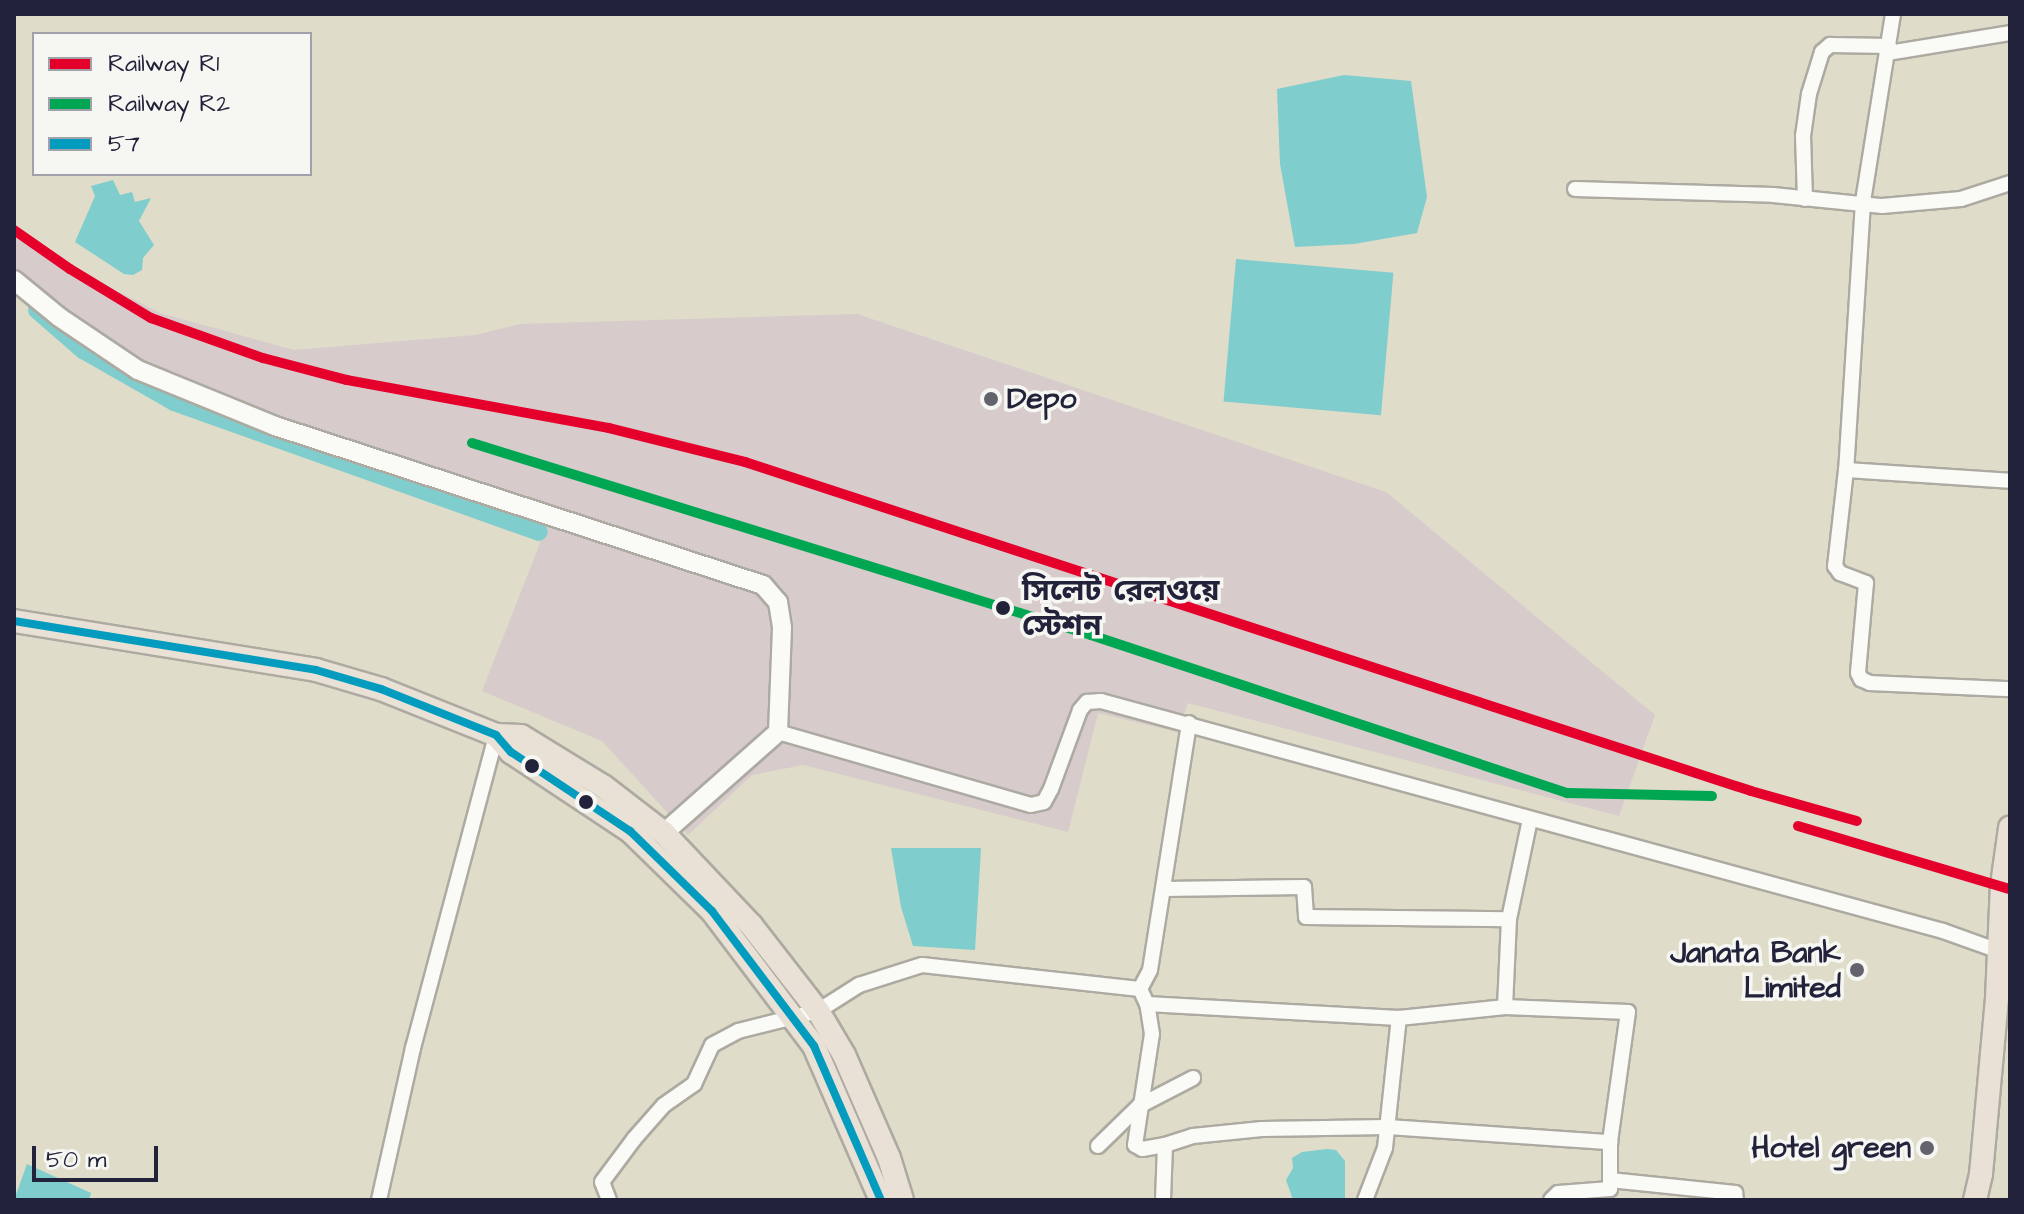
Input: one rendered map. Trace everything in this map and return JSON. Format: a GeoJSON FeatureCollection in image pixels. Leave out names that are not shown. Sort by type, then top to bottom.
{"type":"FeatureCollection","features":[{"type":"Feature","properties":{"kind":"highway"},"geometry":{"type":"LineString","coordinates":[[14,621],[316,670],[381,689],[496,735],[521,736],[603,786],[664,833],[751,925],[818,1011],[844,1055],[868,1107],[902,1200]]}},
{"type":"Feature","properties":{"kind":"highway"},"geometry":{"type":"LineString","coordinates":[[496,735],[511,752],[630,831],[712,911],[814,1046],[881,1200]]}},
{"type":"Feature","properties":{"kind":"highway"},"geometry":{"type":"LineString","coordinates":[[1975,1200],[1981,1174],[2002,885],[2010,828]]}},
{"type":"Feature","properties":{"kind":"street"},"geometry":{"type":"LineString","coordinates":[[1893,14],[1863,202],[1846,470],[1835,566],[1840,573],[1866,583],[1858,673],[1861,679],[1870,683],[2010,689]]}},
{"type":"Feature","properties":{"kind":"street"},"geometry":{"type":"LineString","coordinates":[[1805,199],[1803,136],[1809,94],[1822,52],[1830,45],[1888,50],[2010,33]]}},
{"type":"Feature","properties":{"kind":"street"},"geometry":{"type":"LineString","coordinates":[[1575,189],[1658,190],[1863,202],[1882,206],[1961,199],[2010,183]]}},
{"type":"Feature","properties":{"kind":"street"},"geometry":{"type":"LineString","coordinates":[[14,280],[59,317],[138,370],[275,426],[763,585],[778,602],[782,628],[778,732],[664,833]]}},
{"type":"Feature","properties":{"kind":"street"},"geometry":{"type":"LineString","coordinates":[[1846,470],[2010,481]]}},
{"type":"Feature","properties":{"kind":"street"},"geometry":{"type":"LineString","coordinates":[[778,732],[1031,805],[1044,802],[1051,789],[1080,710],[1087,702],[1101,701],[1943,931],[1999,951]]}},
{"type":"Feature","properties":{"kind":"street"},"geometry":{"type":"LineString","coordinates":[[1140,989],[1150,970],[1189,723]]}},
{"type":"Feature","properties":{"kind":"street"},"geometry":{"type":"LineString","coordinates":[[379,1200],[413,1048],[496,735]]}},
{"type":"Feature","properties":{"kind":"street"},"geometry":{"type":"LineString","coordinates":[[1505,1007],[1509,919],[1530,819]]}},
{"type":"Feature","properties":{"kind":"street"},"geometry":{"type":"LineString","coordinates":[[1164,889],[1304,887],[1306,917],[1509,919]]}},
{"type":"Feature","properties":{"kind":"street"},"geometry":{"type":"LineString","coordinates":[[609,1200],[602,1182],[664,1105],[694,1084],[712,1045],[738,1031],[818,1011],[859,985],[922,965],[1140,989]]}},
{"type":"Feature","properties":{"kind":"street"},"geometry":{"type":"LineString","coordinates":[[1140,989],[1147,1004],[1152,1034],[1135,1145],[1142,1149],[1193,1136],[1262,1129],[1388,1127],[1610,1142]]}},
{"type":"Feature","properties":{"kind":"street"},"geometry":{"type":"LineString","coordinates":[[1147,1004],[1399,1018],[1505,1007],[1628,1012],[1610,1142],[1610,1189],[1558,1193],[1551,1200]]}},
{"type":"Feature","properties":{"kind":"street"},"geometry":{"type":"LineString","coordinates":[[1365,1200],[1385,1148],[1399,1018]]}},
{"type":"Feature","properties":{"kind":"street"},"geometry":{"type":"LineString","coordinates":[[1098,1146],[1139,1106],[1193,1078]]}},
{"type":"Feature","properties":{"kind":"street"},"geometry":{"type":"LineString","coordinates":[[1163,1200],[1165,1145]]}},
{"type":"Feature","properties":{"kind":"street"},"geometry":{"type":"LineString","coordinates":[[1610,1180],[1735,1193],[1736,1200]]}},
{"type":"Feature","properties":{"kind":"shaded area","name":"সিলেট রেলওয়ে স্টেশন"},"geometry":{"type":"Polygon","coordinates":[[[14,226],[90,277],[160,313],[294,350],[476,335],[520,324],[857,314],[1386,492],[1655,715],[1619,816],[1188,703],[1177,732],[1098,713],[1068,832],[803,765],[752,775],[688,835],[602,741],[482,691],[546,528],[459,488],[144,364],[77,323],[14,272],[14,226]]]}},
{"type":"Feature","properties":{"kind":"water"},"geometry":{"type":"Polygon","coordinates":[[[1344,75],[1411,81],[1427,197],[1417,233],[1354,244],[1295,247],[1280,164],[1277,89],[1344,75]]]}},
{"type":"Feature","properties":{"kind":"water"},"geometry":{"type":"Polygon","coordinates":[[[113,180],[120,195],[132,192],[135,202],[151,198],[139,221],[154,245],[143,258],[142,270],[133,275],[124,274],[75,242],[95,196],[91,186],[113,180]]]}},
{"type":"Feature","properties":{"kind":"water"},"geometry":{"type":"Polygon","coordinates":[[[1236,259],[1393,273],[1381,415],[1224,401],[1236,259]]]}},
{"type":"Feature","properties":{"kind":"water"},"geometry":{"type":"Polygon","coordinates":[[[891,848],[981,848],[975,950],[913,946],[901,907],[891,848]]]}},
{"type":"Feature","properties":{"kind":"water"},"geometry":{"type":"Polygon","coordinates":[[[1336,1150],[1345,1161],[1345,1200],[1293,1200],[1286,1180],[1293,1168],[1292,1158],[1302,1152],[1336,1150]]]}},
{"type":"Feature","properties":{"kind":"water"},"geometry":{"type":"Polygon","coordinates":[[[27,1164],[91,1193],[89,1200],[14,1200],[27,1164]]]}},
{"type":"Feature","properties":{"kind":"waterway"},"geometry":{"type":"LineString","coordinates":[[37,310],[83,350],[174,402],[539,532]]}},
{"type":"Feature","properties":{"kind":"rail line","name":"R1"},"geometry":{"type":"LineString","coordinates":[[14,230],[70,269],[151,318],[263,358],[347,380],[609,428],[745,462],[1751,791],[1857,821]]}},
{"type":"Feature","properties":{"kind":"rail line","name":"R2"},"geometry":{"type":"LineString","coordinates":[[472,443],[1091,635],[1567,793],[1712,796]]}},
{"type":"Feature","properties":{"kind":"rail line","name":"R1"},"geometry":{"type":"LineString","coordinates":[[1798,826],[2010,889]]}},
{"type":"Feature","properties":{"kind":"transit line","name":"57"},"geometry":{"type":"LineString","coordinates":[[14,621],[316,670],[381,689],[496,735],[511,752],[630,831],[712,911],[814,1046],[881,1200]]}},
{"type":"Feature","properties":{"kind":"place","name":"Depo"},"geometry":{"type":"Point","coordinates":[991,399]}},
{"type":"Feature","properties":{"kind":"place","name":"সিলেট রেলওয়ে স্টেশন"},"geometry":{"type":"Point","coordinates":[1003,608]}},
{"type":"Feature","properties":{"kind":"place","name":"Janata Bank Limited"},"geometry":{"type":"Point","coordinates":[1857,970]}},
{"type":"Feature","properties":{"kind":"place","name":"Hotel green"},"geometry":{"type":"Point","coordinates":[1927,1148]}}]}
